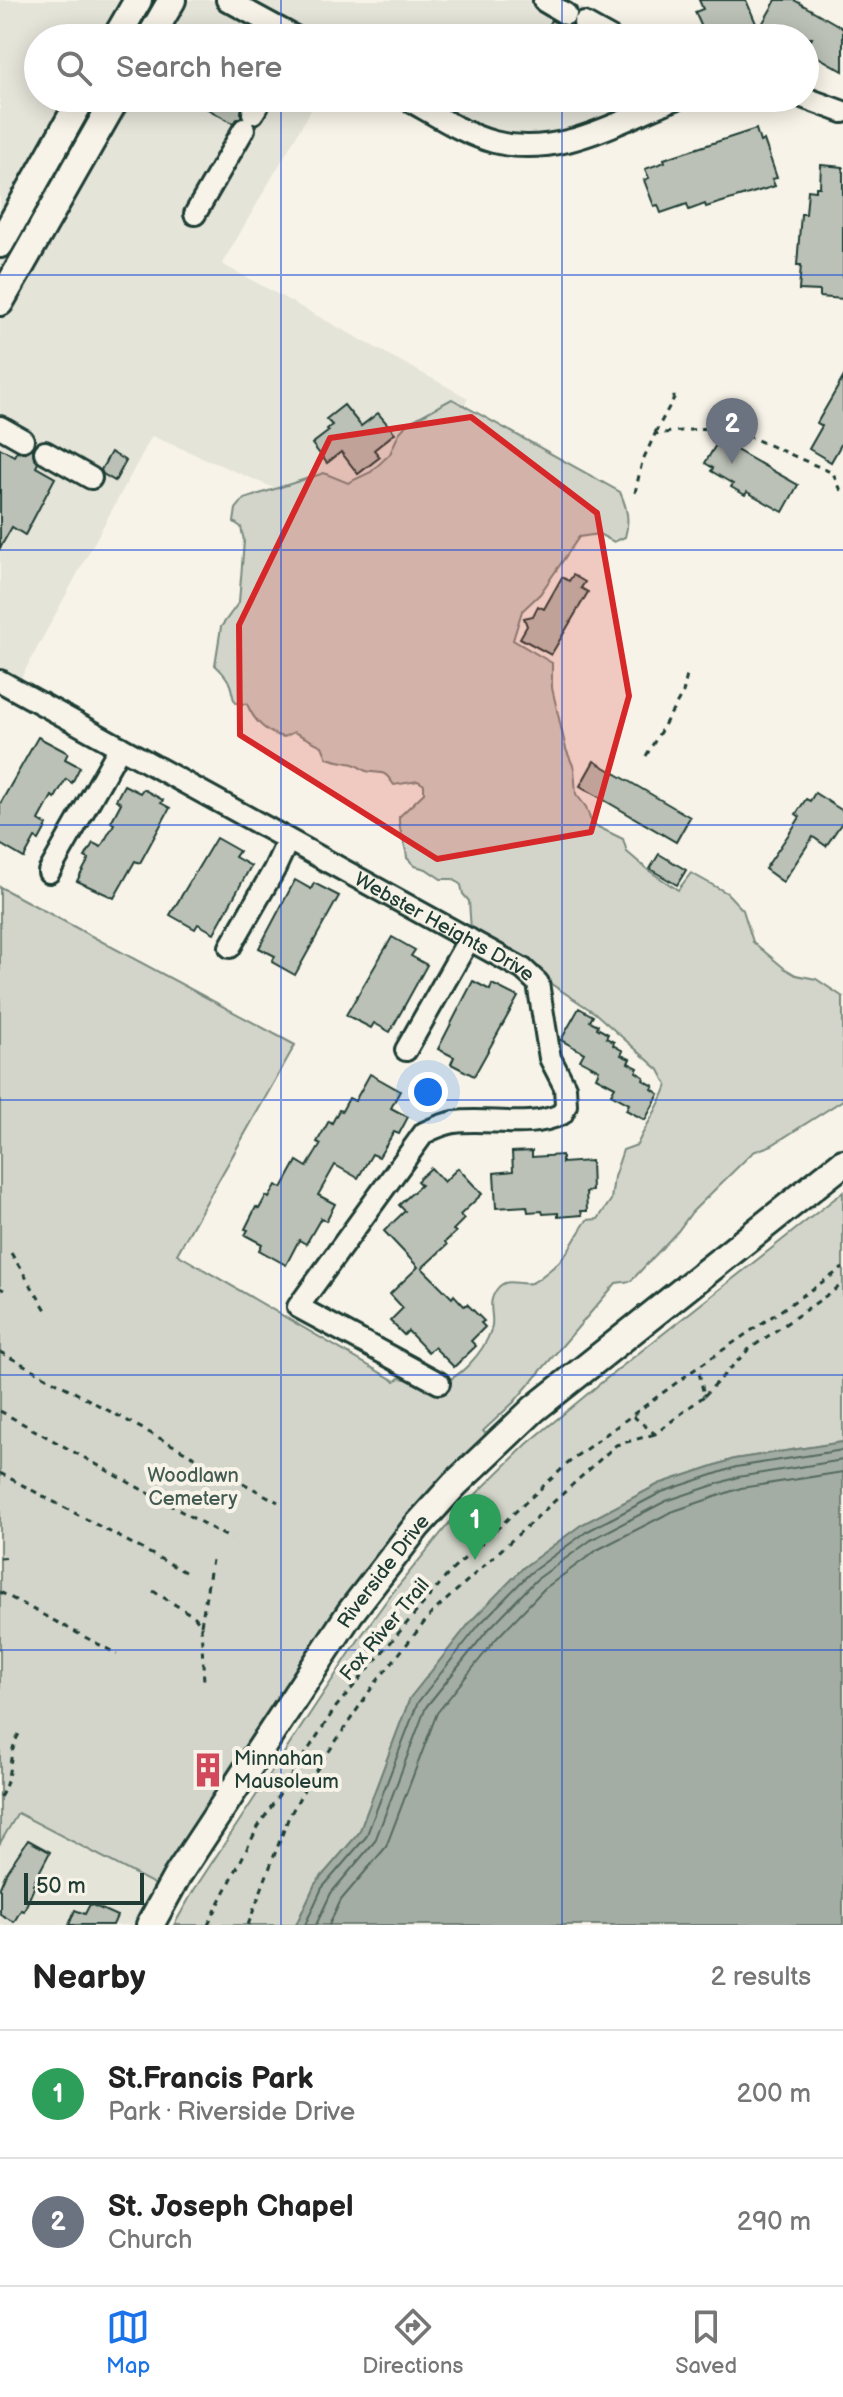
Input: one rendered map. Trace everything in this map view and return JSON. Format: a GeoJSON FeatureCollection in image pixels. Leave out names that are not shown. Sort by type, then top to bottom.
{"type":"FeatureCollection","features":[{"type":"Feature","properties":{"kind":"main road"},"geometry":{"type":"LineString","coordinates":[[124,24],[138,0]]}},
{"type":"Feature","properties":{"kind":"main road"},"geometry":{"type":"LineString","coordinates":[[158,24],[172,0]]}},
{"type":"Feature","properties":{"kind":"main road"},"geometry":{"type":"LineString","coordinates":[[0,244],[74,112]]}},
{"type":"Feature","properties":{"kind":"main road"},"geometry":{"type":"LineString","coordinates":[[0,302],[108,112]]}},
{"type":"Feature","properties":{"kind":"main road","name":"Riverside Drive"},"geometry":{"type":"LineString","coordinates":[[150,1925],[177,1876],[350,1613],[435,1505],[534,1409],[843,1163]]}},
{"type":"Feature","properties":{"kind":"street"},"geometry":{"type":"LineString","coordinates":[[227,0],[271,24]]}},
{"type":"Feature","properties":{"kind":"street"},"geometry":{"type":"LineString","coordinates":[[544,1],[586,24]]}},
{"type":"Feature","properties":{"kind":"street"},"geometry":{"type":"LineString","coordinates":[[819,103],[843,112]]}},
{"type":"Feature","properties":{"kind":"street"},"geometry":{"type":"LineString","coordinates":[[430,112],[468,133],[495,142],[532,146],[566,143],[643,112]]}},
{"type":"Feature","properties":{"kind":"street"},"geometry":{"type":"LineString","coordinates":[[195,214],[253,113]]}},
{"type":"Feature","properties":{"kind":"street"},"geometry":{"type":"LineString","coordinates":[[0,427],[23,440]]}},
{"type":"Feature","properties":{"kind":"street"},"geometry":{"type":"LineString","coordinates":[[45,452],[91,478]]}},
{"type":"Feature","properties":{"kind":"street","name":"Webster Heights Drive"},"geometry":{"type":"LineString","coordinates":[[0,681],[523,969],[538,983],[550,1058],[565,1087],[566,1105],[562,1114],[545,1122],[455,1122],[424,1133],[298,1307],[439,1383]]}},
{"type":"Feature","properties":{"kind":"street"},"geometry":{"type":"LineString","coordinates":[[49,872],[120,747]]}},
{"type":"Feature","properties":{"kind":"street"},"geometry":{"type":"LineString","coordinates":[[230,947],[288,840]]}},
{"type":"Feature","properties":{"kind":"street"},"geometry":{"type":"LineString","coordinates":[[406,1050],[469,939]]}},
{"type":"Feature","properties":{"kind":"path"},"geometry":{"type":"LineString","coordinates":[[635,493],[642,462],[674,398],[674,390]]}},
{"type":"Feature","properties":{"kind":"path"},"geometry":{"type":"LineString","coordinates":[[655,434],[716,427],[732,429],[833,473],[843,495]]}},
{"type":"Feature","properties":{"kind":"path"},"geometry":{"type":"LineString","coordinates":[[646,756],[683,693],[687,675]]}},
{"type":"Feature","properties":{"kind":"path"},"geometry":{"type":"LineString","coordinates":[[11,1253],[46,1310]]}},
{"type":"Feature","properties":{"kind":"path","name":"Fox River Trail"},"geometry":{"type":"LineString","coordinates":[[208,1925],[258,1827],[336,1707],[450,1572],[575,1457],[698,1367],[843,1268]]}},
{"type":"Feature","properties":{"kind":"path"},"geometry":{"type":"LineString","coordinates":[[248,1925],[288,1819],[307,1784],[373,1686],[432,1613],[616,1445],[655,1434],[704,1396],[748,1350],[843,1284]]}},
{"type":"Feature","properties":{"kind":"path"},"geometry":{"type":"LineString","coordinates":[[0,1352],[278,1502]]}},
{"type":"Feature","properties":{"kind":"path"},"geometry":{"type":"LineString","coordinates":[[698,1367],[704,1396]]}},
{"type":"Feature","properties":{"kind":"path"},"geometry":{"type":"LineString","coordinates":[[0,1411],[231,1539]]}},
{"type":"Feature","properties":{"kind":"path"},"geometry":{"type":"LineString","coordinates":[[632,1414],[655,1434]]}},
{"type":"Feature","properties":{"kind":"path"},"geometry":{"type":"LineString","coordinates":[[0,1473],[185,1572]]}},
{"type":"Feature","properties":{"kind":"path"},"geometry":{"type":"LineString","coordinates":[[204,1682],[201,1625],[213,1554]]}},
{"type":"Feature","properties":{"kind":"path"},"geometry":{"type":"LineString","coordinates":[[0,1558],[11,1557]]}},
{"type":"Feature","properties":{"kind":"path"},"geometry":{"type":"LineString","coordinates":[[153,1591],[195,1617],[201,1625]]}},
{"type":"Feature","properties":{"kind":"path"},"geometry":{"type":"LineString","coordinates":[[0,1592],[117,1654]]}},
{"type":"Feature","properties":{"kind":"path"},"geometry":{"type":"LineString","coordinates":[[0,1797],[6,1789],[13,1745],[19,1734]]}},
{"type":"Feature","properties":{"kind":"highlighted area"},"geometry":{"type":"Polygon","coordinates":[[[471,417],[597,513],[629,696],[591,832],[437,859],[240,735],[239,625],[330,438],[471,417]]]}},
{"type":"Feature","properties":{"kind":"shaded area"},"geometry":{"type":"Polygon","coordinates":[[[0,0],[567,0],[610,24],[24,24],[24,112],[310,112],[222,264],[468,398],[451,433],[342,517],[152,436],[15,689],[0,681],[0,0]]]}},
{"type":"Feature","properties":{"kind":"shaded area"},"geometry":{"type":"Polygon","coordinates":[[[438,112],[640,112],[519,146],[438,112]]]}},
{"type":"Feature","properties":{"kind":"shaded area"},"geometry":{"type":"Polygon","coordinates":[[[18,1813],[158,1886],[150,1925],[0,1925],[0,1843],[18,1813]]]}},
{"type":"Feature","properties":{"kind":"green space","name":"Woodlawn Cemetery"},"geometry":{"type":"Polygon","coordinates":[[[452,399],[620,492],[627,514],[625,537],[614,542],[599,534],[579,537],[540,594],[522,611],[513,640],[552,663],[552,688],[566,749],[574,768],[576,794],[586,807],[592,824],[623,839],[627,852],[678,890],[691,873],[727,893],[743,910],[753,942],[784,968],[796,975],[816,979],[843,997],[843,1100],[772,1145],[753,1152],[692,1212],[631,1281],[616,1283],[514,1402],[483,1431],[486,1434],[434,1486],[377,1557],[158,1886],[18,1813],[0,1843],[0,887],[295,1045],[177,1254],[395,1381],[399,1378],[427,1383],[445,1381],[470,1364],[491,1330],[491,1305],[497,1289],[505,1283],[526,1284],[537,1280],[565,1254],[587,1220],[598,1219],[611,1200],[614,1177],[623,1150],[637,1145],[667,1085],[659,1070],[595,1013],[471,931],[469,901],[461,885],[453,879],[441,879],[415,866],[407,858],[399,817],[424,793],[424,785],[418,781],[394,785],[384,774],[327,758],[322,746],[294,732],[284,737],[272,733],[257,721],[247,704],[236,703],[228,679],[215,665],[221,627],[239,602],[244,541],[241,527],[234,522],[236,509],[244,499],[324,473],[348,483],[371,472],[390,454],[399,433],[408,423],[452,399]]]}},
{"type":"Feature","properties":{"kind":"green space"},"geometry":{"type":"Polygon","coordinates":[[[843,1192],[843,1442],[734,1459],[659,1484],[581,1525],[524,1567],[473,1619],[410,1698],[359,1833],[315,1884],[296,1925],[174,1925],[361,1636],[459,1511],[527,1444],[843,1192]]]}},
{"type":"Feature","properties":{"kind":"water"},"geometry":{"type":"Polygon","coordinates":[[[843,1442],[843,1925],[296,1925],[315,1884],[359,1833],[410,1698],[473,1619],[524,1567],[581,1525],[659,1484],[734,1459],[843,1442]]]}},
{"type":"Feature","properties":{"kind":"building"},"geometry":{"type":"Polygon","coordinates":[[[699,0],[746,0],[756,24],[700,24],[695,12],[703,9],[699,0]]]}},
{"type":"Feature","properties":{"kind":"building"},"geometry":{"type":"Polygon","coordinates":[[[776,0],[794,0],[843,28],[843,71],[819,57],[819,24],[762,24],[776,0]]]}},
{"type":"Feature","properties":{"kind":"building"},"geometry":{"type":"Polygon","coordinates":[[[213,112],[242,112],[241,117],[233,123],[213,112]]]}},
{"type":"Feature","properties":{"kind":"building"},"geometry":{"type":"Polygon","coordinates":[[[756,129],[760,142],[764,140],[777,178],[772,179],[775,186],[689,210],[687,204],[661,213],[658,205],[654,206],[644,180],[649,178],[645,169],[665,162],[664,159],[756,129]]]}},
{"type":"Feature","properties":{"kind":"building"},"geometry":{"type":"Polygon","coordinates":[[[821,165],[843,167],[843,299],[820,297],[820,291],[799,290],[801,265],[797,265],[801,214],[806,214],[808,190],[816,191],[816,187],[820,187],[821,165]]]}},
{"type":"Feature","properties":{"kind":"building"},"geometry":{"type":"Polygon","coordinates":[[[843,378],[843,441],[831,462],[809,449],[822,426],[817,423],[843,378]]]}},
{"type":"Feature","properties":{"kind":"building"},"geometry":{"type":"Polygon","coordinates":[[[344,405],[361,426],[378,413],[395,433],[374,450],[380,457],[358,474],[341,452],[327,463],[312,444],[329,431],[327,429],[332,425],[326,419],[344,405]]]}},
{"type":"Feature","properties":{"kind":"building"},"geometry":{"type":"Polygon","coordinates":[[[717,443],[729,450],[731,447],[798,485],[783,512],[747,492],[745,495],[711,471],[713,468],[705,463],[717,443]]]}},
{"type":"Feature","properties":{"kind":"building"},"geometry":{"type":"Polygon","coordinates":[[[0,448],[14,456],[17,451],[24,453],[33,448],[38,463],[36,467],[55,478],[25,535],[12,527],[0,548],[0,448]]]}},
{"type":"Feature","properties":{"kind":"building"},"geometry":{"type":"Polygon","coordinates":[[[111,452],[126,461],[115,481],[101,470],[111,452]]]}},
{"type":"Feature","properties":{"kind":"building"},"geometry":{"type":"Polygon","coordinates":[[[573,575],[585,582],[581,588],[588,592],[551,655],[520,638],[527,626],[524,618],[533,616],[538,606],[544,609],[562,577],[569,581],[573,575]]]}},
{"type":"Feature","properties":{"kind":"building"},"geometry":{"type":"Polygon","coordinates":[[[38,737],[68,753],[65,759],[80,767],[72,783],[66,779],[55,798],[52,796],[39,820],[47,825],[39,840],[35,838],[24,858],[0,844],[0,804],[38,737]]]}},
{"type":"Feature","properties":{"kind":"building"},"geometry":{"type":"Polygon","coordinates":[[[594,761],[690,817],[676,842],[580,786],[594,761]]]}},
{"type":"Feature","properties":{"kind":"building"},"geometry":{"type":"Polygon","coordinates":[[[124,785],[140,793],[143,789],[163,800],[161,803],[170,808],[140,863],[135,861],[114,898],[77,881],[89,859],[85,857],[93,843],[101,847],[114,824],[111,822],[121,803],[116,800],[124,785]]]}},
{"type":"Feature","properties":{"kind":"building"},"geometry":{"type":"Polygon","coordinates":[[[815,793],[843,811],[843,821],[826,846],[813,837],[783,882],[765,869],[800,817],[796,814],[806,799],[810,801],[815,793]]]}},
{"type":"Feature","properties":{"kind":"building"},"geometry":{"type":"Polygon","coordinates":[[[216,838],[239,851],[235,857],[251,866],[214,933],[198,924],[195,929],[170,915],[216,838]]]}},
{"type":"Feature","properties":{"kind":"building"},"geometry":{"type":"Polygon","coordinates":[[[659,854],[686,870],[677,885],[650,869],[659,854]]]}},
{"type":"Feature","properties":{"kind":"building"},"geometry":{"type":"Polygon","coordinates":[[[295,880],[311,889],[314,883],[339,896],[295,975],[272,962],[275,956],[259,948],[295,880]]]}},
{"type":"Feature","properties":{"kind":"building"},"geometry":{"type":"Polygon","coordinates":[[[392,937],[415,950],[411,956],[427,965],[390,1032],[374,1023],[371,1028],[346,1015],[392,937]]]}},
{"type":"Feature","properties":{"kind":"building"},"geometry":{"type":"Polygon","coordinates":[[[473,981],[490,990],[492,984],[518,997],[474,1076],[451,1064],[454,1057],[438,1049],[473,981]]]}},
{"type":"Feature","properties":{"kind":"building"},"geometry":{"type":"Polygon","coordinates":[[[579,1008],[593,1016],[590,1021],[608,1034],[606,1038],[623,1051],[621,1055],[630,1059],[628,1063],[638,1068],[636,1072],[659,1094],[645,1120],[626,1110],[629,1104],[611,1094],[615,1087],[596,1077],[599,1070],[580,1060],[584,1053],[561,1040],[579,1008]]]}},
{"type":"Feature","properties":{"kind":"building"},"geometry":{"type":"Polygon","coordinates":[[[370,1074],[400,1091],[391,1108],[408,1117],[399,1134],[394,1132],[379,1157],[372,1154],[358,1178],[335,1165],[318,1195],[335,1204],[326,1221],[321,1218],[306,1244],[299,1240],[286,1265],[259,1250],[262,1244],[245,1235],[248,1230],[245,1229],[256,1207],[259,1209],[266,1196],[269,1198],[276,1185],[282,1188],[297,1161],[307,1167],[321,1144],[317,1142],[329,1121],[332,1123],[349,1098],[355,1101],[370,1074]]]}},
{"type":"Feature","properties":{"kind":"building"},"geometry":{"type":"Polygon","coordinates":[[[532,1151],[532,1157],[562,1155],[562,1163],[591,1161],[592,1191],[586,1192],[587,1211],[581,1211],[582,1215],[558,1217],[558,1213],[528,1212],[527,1206],[496,1208],[494,1173],[513,1171],[512,1152],[532,1151]]]}},
{"type":"Feature","properties":{"kind":"building"},"geometry":{"type":"Polygon","coordinates":[[[431,1168],[444,1182],[458,1168],[482,1194],[460,1215],[464,1219],[445,1242],[447,1245],[422,1268],[452,1298],[454,1295],[464,1306],[467,1304],[484,1321],[481,1323],[485,1327],[471,1341],[476,1346],[454,1367],[434,1347],[428,1352],[408,1331],[404,1335],[390,1321],[403,1308],[390,1294],[418,1267],[384,1231],[405,1211],[399,1205],[421,1185],[417,1181],[431,1168]]]}},
{"type":"Feature","properties":{"kind":"building"},"geometry":{"type":"Polygon","coordinates":[[[28,1840],[50,1852],[33,1884],[24,1911],[21,1910],[14,1922],[0,1914],[0,1887],[28,1840]]]}},
{"type":"Feature","properties":{"kind":"building"},"geometry":{"type":"Polygon","coordinates":[[[90,1904],[117,1916],[113,1925],[69,1925],[75,1910],[85,1914],[90,1904]]]}},
{"type":"Feature","properties":{"kind":"place","name":"St. Joseph Chapel"},"geometry":{"type":"Point","coordinates":[732,464]}},
{"type":"Feature","properties":{"kind":"place","name":"St.Francis Park"},"geometry":{"type":"Point","coordinates":[475,1560]}},
{"type":"Feature","properties":{"kind":"place","name":"Minnahan Mausoleum"},"geometry":{"type":"Point","coordinates":[208,1770]}}]}
